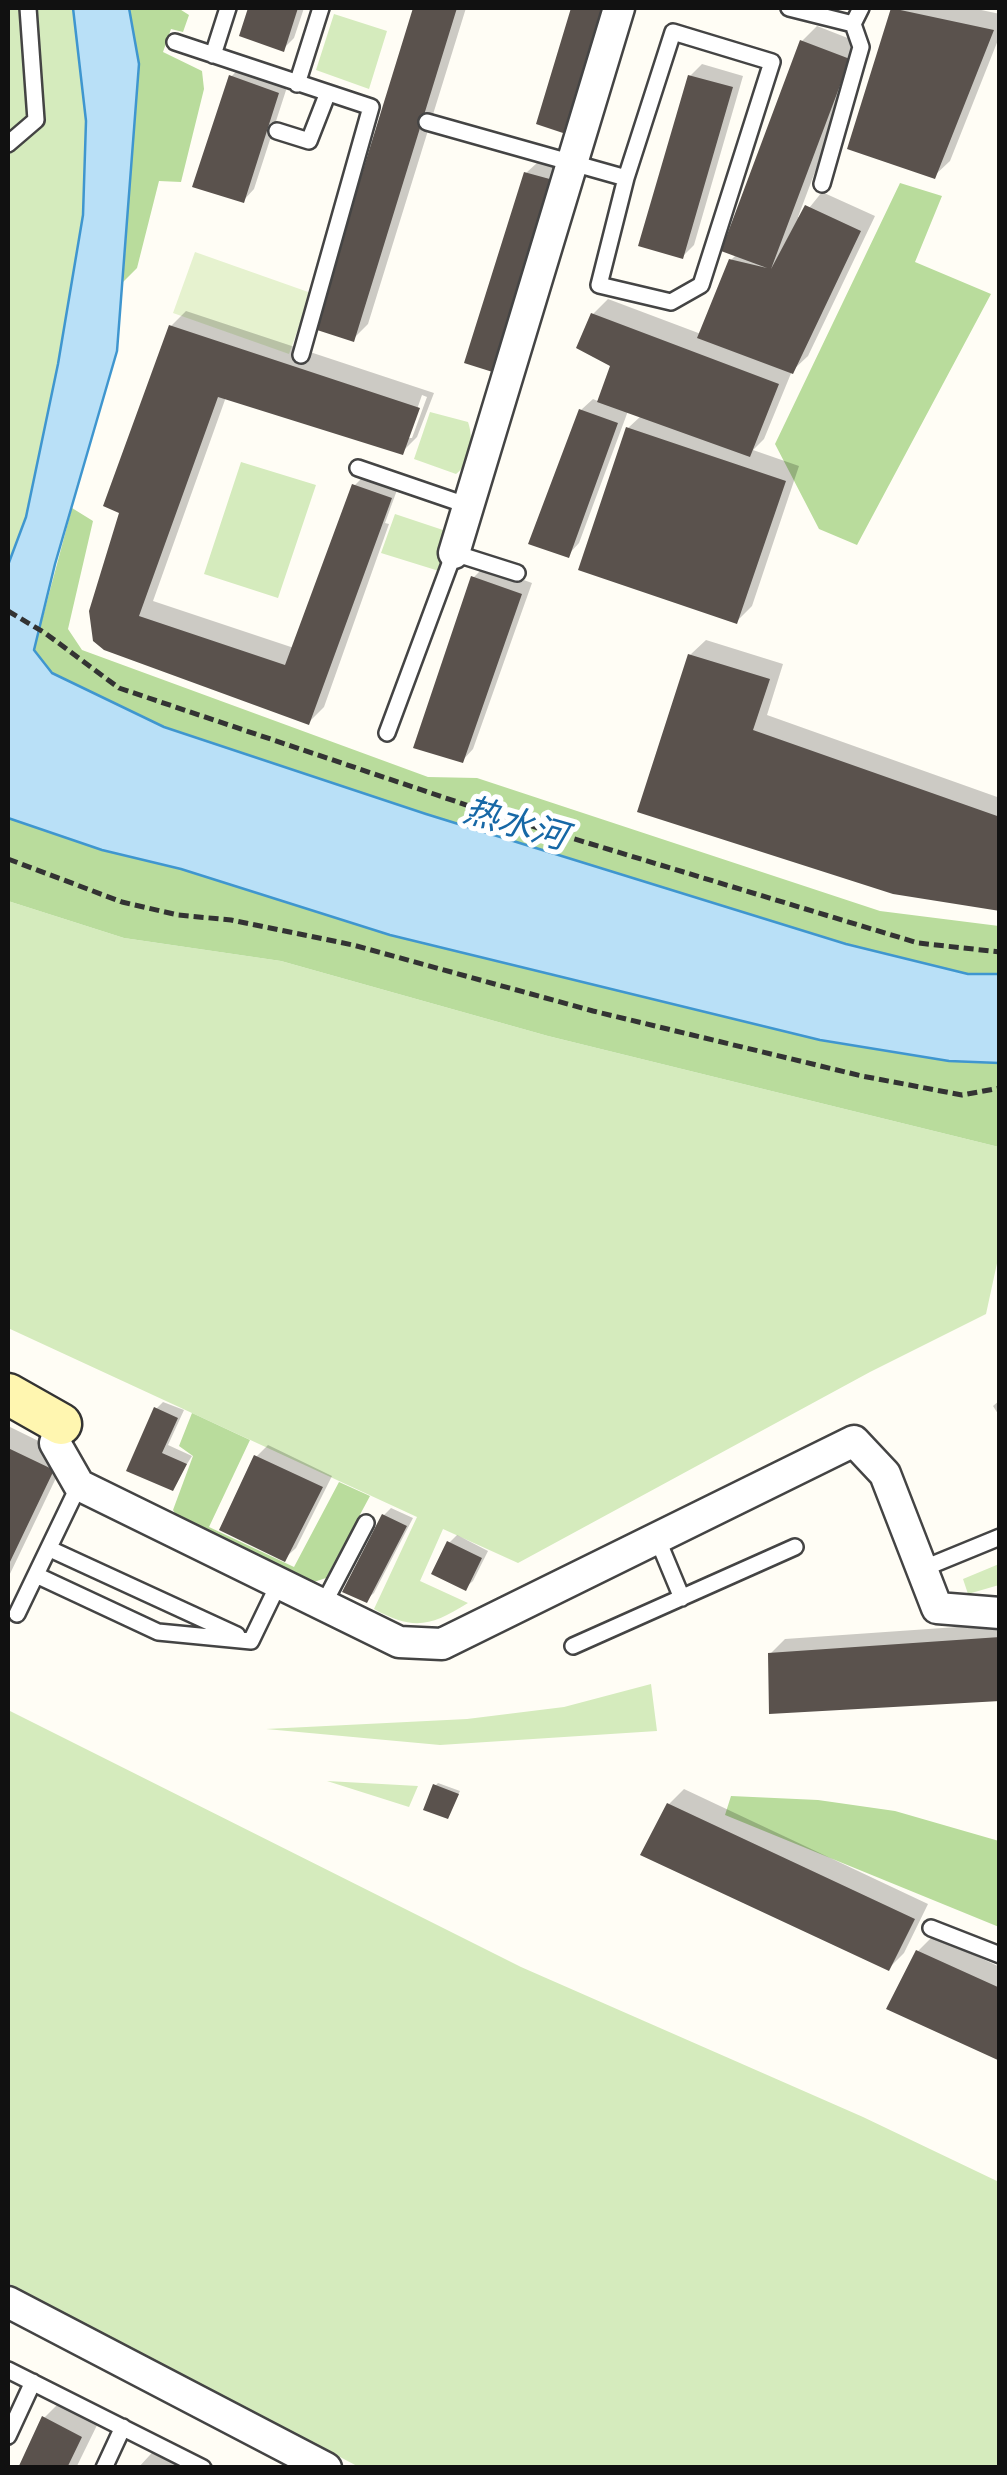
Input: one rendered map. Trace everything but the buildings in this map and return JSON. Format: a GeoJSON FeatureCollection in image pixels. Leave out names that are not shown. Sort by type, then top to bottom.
{"type":"FeatureCollection","features":[{"type":"Feature","properties":{"kind":"street"},"geometry":{"type":"LineString","coordinates":[[454,553],[619,8]]}},
{"type":"Feature","properties":{"kind":"street"},"geometry":{"type":"LineString","coordinates":[[8,1394],[62,1424],[56,1444],[80,1485],[399,1642],[442,1644],[854,1441],[885,1474],[937,1608],[1000,1613]]}},
{"type":"Feature","properties":{"kind":"street"},"geometry":{"type":"LineString","coordinates":[[8,2302],[326,2468]]}},
{"type":"Feature","properties":{"kind":"lane"},"geometry":{"type":"LineString","coordinates":[[8,144],[36,120],[28,8]]}},
{"type":"Feature","properties":{"kind":"lane"},"geometry":{"type":"LineString","coordinates":[[213,55],[228,8]]}},
{"type":"Feature","properties":{"kind":"lane"},"geometry":{"type":"LineString","coordinates":[[297,84],[320,8]]}},
{"type":"Feature","properties":{"kind":"lane"},"geometry":{"type":"LineString","coordinates":[[790,8],[853,24]]}},
{"type":"Feature","properties":{"kind":"lane"},"geometry":{"type":"LineString","coordinates":[[822,184],[860,48],[853,24],[862,8]]}},
{"type":"Feature","properties":{"kind":"lane"},"geometry":{"type":"LineString","coordinates":[[673,32],[772,62],[701,285],[671,302],[599,285],[626,178],[673,32]]}},
{"type":"Feature","properties":{"kind":"lane"},"geometry":{"type":"LineString","coordinates":[[175,42],[371,107],[301,355]]}},
{"type":"Feature","properties":{"kind":"lane"},"geometry":{"type":"LineString","coordinates":[[277,132],[309,141],[327,94]]}},
{"type":"Feature","properties":{"kind":"lane"},"geometry":{"type":"LineString","coordinates":[[427,122],[626,178]]}},
{"type":"Feature","properties":{"kind":"lane"},"geometry":{"type":"LineString","coordinates":[[358,468],[469,506]]}},
{"type":"Feature","properties":{"kind":"lane"},"geometry":{"type":"LineString","coordinates":[[387,733],[454,553],[517,572]]}},
{"type":"Feature","properties":{"kind":"lane"},"geometry":{"type":"LineString","coordinates":[[17,1614],[80,1485]]}},
{"type":"Feature","properties":{"kind":"lane"},"geometry":{"type":"LineString","coordinates":[[324,1604],[366,1523]]}},
{"type":"Feature","properties":{"kind":"lane"},"geometry":{"type":"LineString","coordinates":[[922,1569],[1000,1537]]}},
{"type":"Feature","properties":{"kind":"lane"},"geometry":{"type":"LineString","coordinates":[[657,1538],[682,1598]]}},
{"type":"Feature","properties":{"kind":"lane"},"geometry":{"type":"LineString","coordinates":[[573,1646],[795,1547]]}},
{"type":"Feature","properties":{"kind":"lane"},"geometry":{"type":"LineString","coordinates":[[50,1549],[251,1641]]}},
{"type":"Feature","properties":{"kind":"lane"},"geometry":{"type":"LineString","coordinates":[[36,1575],[158,1632],[251,1641]]}},
{"type":"Feature","properties":{"kind":"lane"},"geometry":{"type":"LineString","coordinates":[[251,1641],[279,1583]]}},
{"type":"Feature","properties":{"kind":"lane"},"geometry":{"type":"LineString","coordinates":[[931,1928],[1000,1955]]}},
{"type":"Feature","properties":{"kind":"lane"},"geometry":{"type":"LineString","coordinates":[[8,2370],[203,2468]]}},
{"type":"Feature","properties":{"kind":"lane"},"geometry":{"type":"LineString","coordinates":[[8,2436],[33,2382]]}},
{"type":"Feature","properties":{"kind":"lane"},"geometry":{"type":"LineString","coordinates":[[104,2468],[122,2427]]}},
{"type":"Feature","properties":{"kind":"path"},"geometry":{"type":"LineString","coordinates":[[8,610],[119,688],[484,811],[918,943],[1000,952]]}},
{"type":"Feature","properties":{"kind":"path"},"geometry":{"type":"LineString","coordinates":[[8,858],[122,902],[352,945],[593,1011],[862,1076],[962,1096],[1000,1088]]}},
{"type":"Feature","properties":{"kind":"green space"},"geometry":{"type":"Polygon","coordinates":[[[8,8],[73,8],[86,121],[83,215],[58,364],[26,517],[8,565],[8,8]]]}},
{"type":"Feature","properties":{"kind":"green space"},"geometry":{"type":"Polygon","coordinates":[[[129,8],[178,8],[189,15],[183,32],[171,29],[163,52],[202,71],[204,89],[181,182],[159,181],[137,268],[123,282],[139,64],[129,8]]]}},
{"type":"Feature","properties":{"kind":"green space"},"geometry":{"type":"Polygon","coordinates":[[[334,14],[387,31],[369,89],[316,70],[334,14]]]}},
{"type":"Feature","properties":{"kind":"green space"},"geometry":{"type":"Polygon","coordinates":[[[900,183],[942,196],[915,262],[991,294],[857,545],[819,529],[775,444],[900,183]]]}},
{"type":"Feature","properties":{"kind":"green space"},"geometry":{"type":"Polygon","coordinates":[[[195,252],[311,293],[289,354],[173,313],[195,252]]]}},
{"type":"Feature","properties":{"kind":"green space"},"geometry":{"type":"Polygon","coordinates":[[[430,412],[468,422],[470,450],[456,474],[414,459],[430,412]]]}},
{"type":"Feature","properties":{"kind":"green space"},"geometry":{"type":"Polygon","coordinates":[[[241,462],[316,485],[278,598],[204,574],[241,462]]]}},
{"type":"Feature","properties":{"kind":"green space"},"geometry":{"type":"Polygon","coordinates":[[[72,508],[93,521],[68,629],[82,650],[428,777],[477,778],[880,911],[999,926],[999,974],[968,974],[846,944],[426,814],[164,727],[52,673],[34,650],[72,508]]]}},
{"type":"Feature","properties":{"kind":"green space"},"geometry":{"type":"Polygon","coordinates":[[[395,514],[449,532],[439,571],[381,553],[395,514]]]}},
{"type":"Feature","properties":{"kind":"green space"},"geometry":{"type":"Polygon","coordinates":[[[8,818],[102,850],[949,1061],[999,1063],[999,1147],[548,1036],[281,961],[124,938],[8,901],[8,818]]]}},
{"type":"Feature","properties":{"kind":"green space"},"geometry":{"type":"Polygon","coordinates":[[[8,901],[124,938],[281,961],[548,1036],[999,1147],[999,1254],[986,1314],[870,1372],[518,1563],[443,1529],[420,1581],[468,1603],[422,1623],[388,1616],[374,1609],[417,1517],[8,1328],[8,901]]]}},
{"type":"Feature","properties":{"kind":"green space"},"geometry":{"type":"Polygon","coordinates":[[[192,1413],[250,1440],[209,1527],[294,1567],[339,1482],[370,1496],[326,1578],[311,1583],[180,1521],[173,1510],[193,1456],[179,1446],[192,1413]]]}},
{"type":"Feature","properties":{"kind":"green space"},"geometry":{"type":"Polygon","coordinates":[[[999,1564],[999,1585],[968,1594],[963,1579],[999,1564]]]}},
{"type":"Feature","properties":{"kind":"green space"},"geometry":{"type":"Polygon","coordinates":[[[651,1684],[657,1731],[440,1745],[266,1729],[467,1719],[564,1707],[651,1684]]]}},
{"type":"Feature","properties":{"kind":"green space"},"geometry":{"type":"Polygon","coordinates":[[[8,1710],[521,1967],[863,2117],[999,2182],[999,2467],[359,2467],[8,2283],[8,1710]]]}},
{"type":"Feature","properties":{"kind":"green space"},"geometry":{"type":"Polygon","coordinates":[[[327,1781],[418,1786],[409,1807],[327,1781]]]}},
{"type":"Feature","properties":{"kind":"green space"},"geometry":{"type":"Polygon","coordinates":[[[731,1796],[818,1800],[895,1811],[999,1841],[999,1927],[725,1815],[731,1796]]]}},
{"type":"Feature","properties":{"kind":"water"},"geometry":{"type":"Polygon","coordinates":[[[73,8],[129,8],[139,64],[117,351],[34,650],[52,673],[164,727],[426,814],[846,944],[968,974],[999,974],[999,1063],[949,1061],[820,1040],[390,935],[181,869],[102,850],[8,818],[8,565],[26,517],[58,364],[83,215],[86,121],[73,8]]]}},
{"type":"Feature","properties":{"kind":"water label","name":"热水河"},"geometry":{"type":"Point","coordinates":[515,825]}}]}
